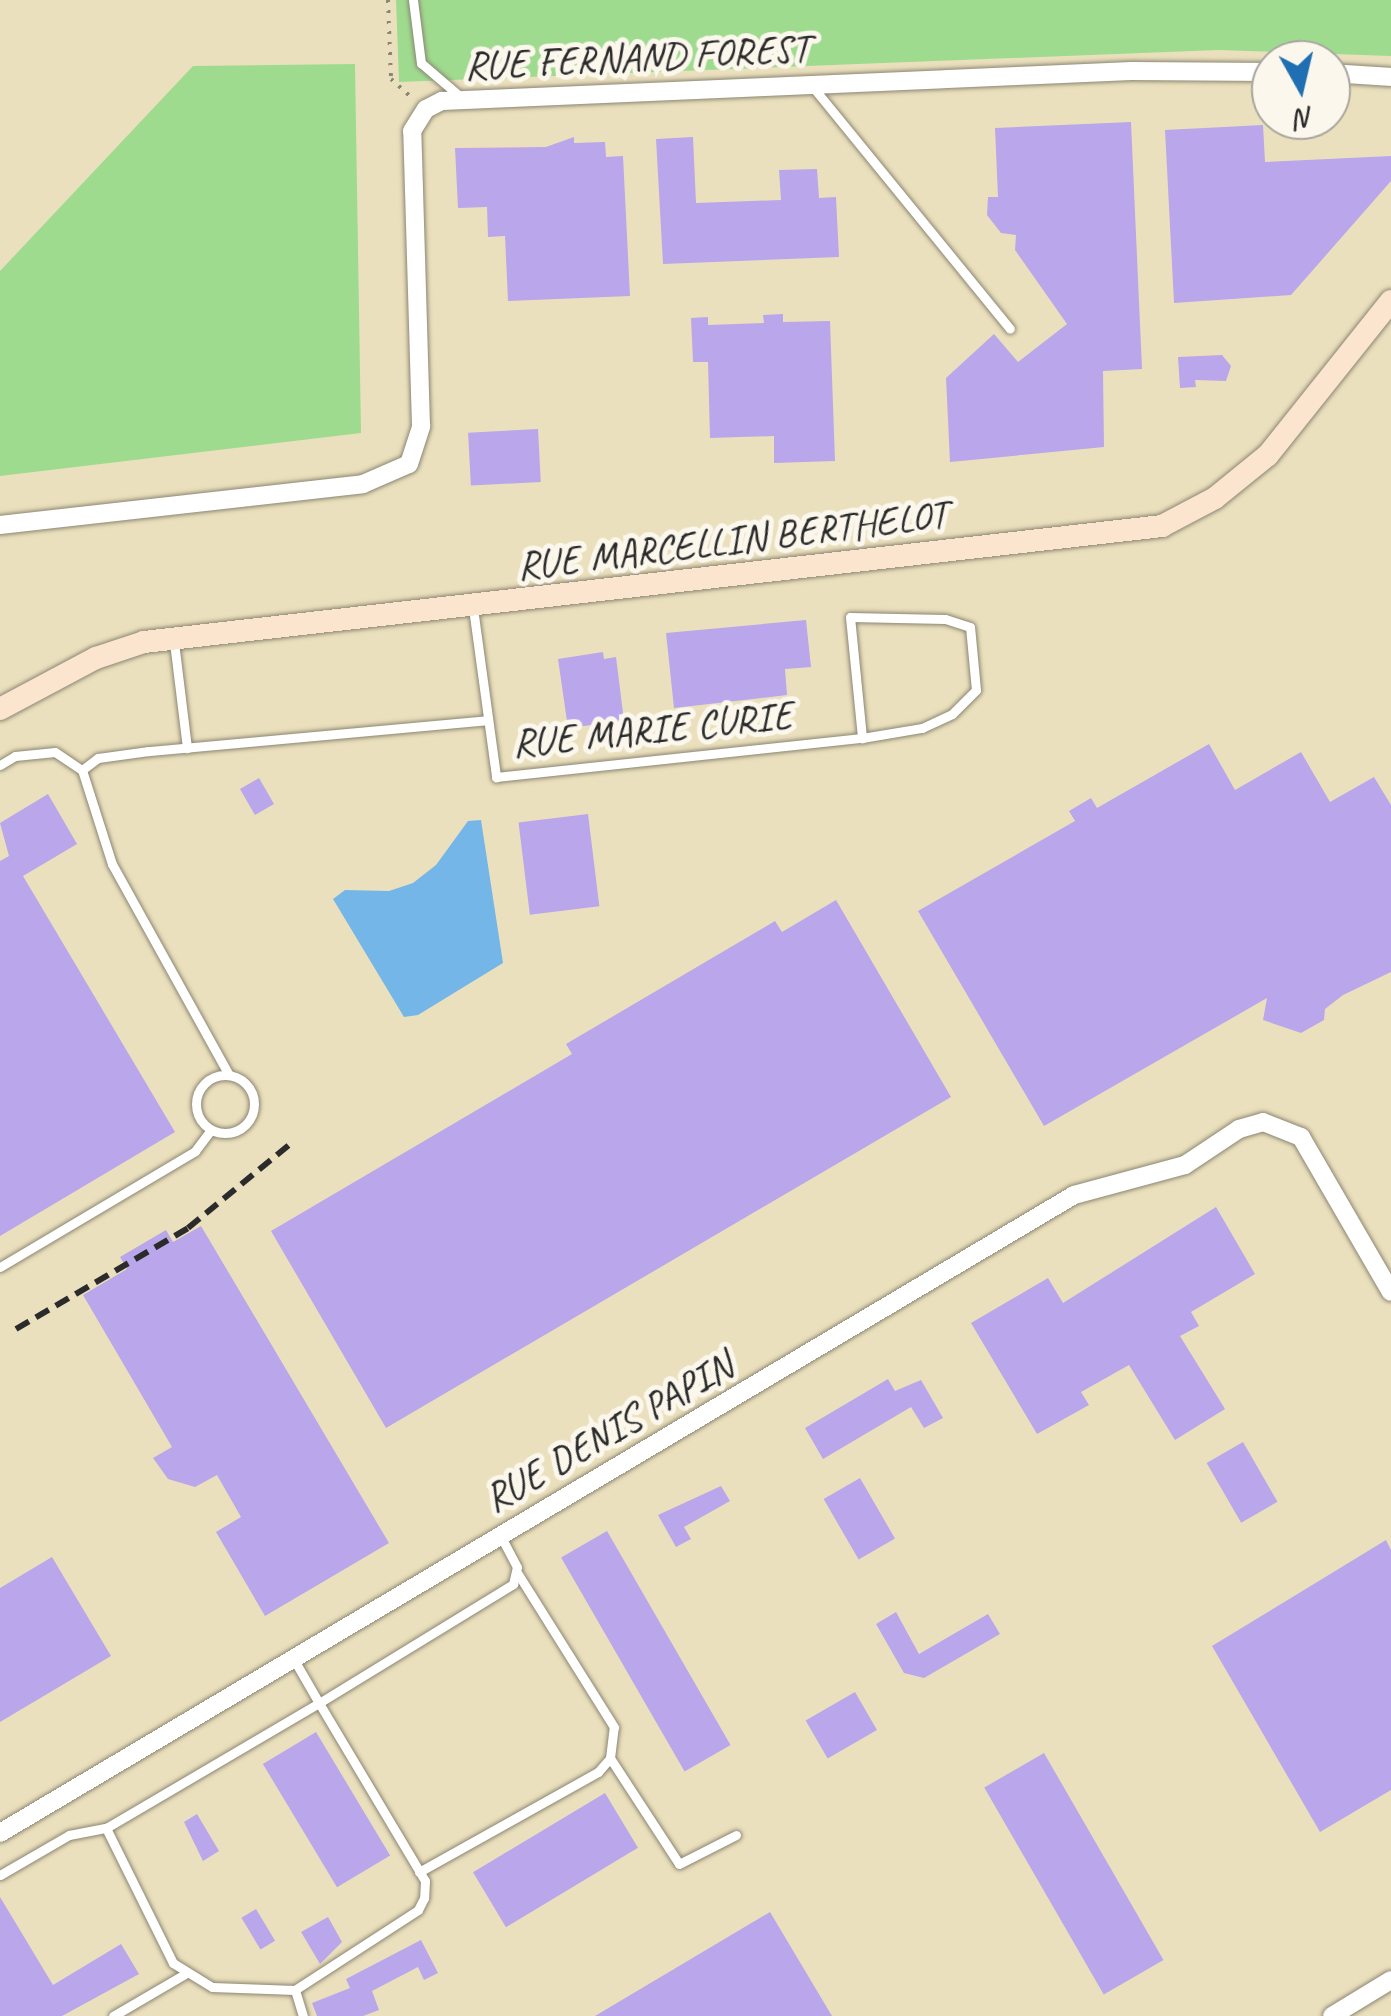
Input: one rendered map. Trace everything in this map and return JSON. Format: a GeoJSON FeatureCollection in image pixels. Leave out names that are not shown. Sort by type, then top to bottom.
{"type":"FeatureCollection","features":[{"type":"Feature","properties":{"kind":"street","name":"RUE FERNAND FOREST"},"geometry":{"type":"LineString","coordinates":[[0,525],[362,484],[409,464],[422,426],[411,147],[426,110],[462,98],[1251,73]]}},
{"type":"Feature","properties":{"kind":"street"},"geometry":{"type":"LineString","coordinates":[[1351,74],[1391,77]]}},
{"type":"Feature","properties":{"kind":"street","name":"RUE MARCELLIN BERTHELOT"},"geometry":{"type":"LineString","coordinates":[[0,710],[96,658],[174,639],[473,608],[1162,526],[1215,498],[1268,455],[1391,301]]}},
{"type":"Feature","properties":{"kind":"street","name":"RUE DENIS PAPIN"},"geometry":{"type":"LineString","coordinates":[[0,1833],[1074,1195],[1184,1165],[1263,1122],[1301,1137],[1391,1292]]}},
{"type":"Feature","properties":{"kind":"street"},"geometry":{"type":"LineString","coordinates":[[1332,2016],[1391,1980]]}},
{"type":"Feature","properties":{"kind":"lane"},"geometry":{"type":"LineString","coordinates":[[413,0],[422,62],[462,98]]}},
{"type":"Feature","properties":{"kind":"lane"},"geometry":{"type":"LineString","coordinates":[[810,84],[1010,329]]}},
{"type":"Feature","properties":{"kind":"lane","name":"RUE MARIE CURIE"},"geometry":{"type":"LineString","coordinates":[[473,608],[496,778],[862,738]]}},
{"type":"Feature","properties":{"kind":"lane"},"geometry":{"type":"LineString","coordinates":[[850,617],[945,618],[970,627],[976,690],[952,714],[922,728],[862,738],[850,617]]}},
{"type":"Feature","properties":{"kind":"lane"},"geometry":{"type":"LineString","coordinates":[[174,639],[187,748]]}},
{"type":"Feature","properties":{"kind":"lane"},"geometry":{"type":"LineString","coordinates":[[82,770],[98,758],[488,720]]}},
{"type":"Feature","properties":{"kind":"lane"},"geometry":{"type":"LineString","coordinates":[[0,765],[15,756],[55,752],[82,770],[112,864],[229,1075],[250,1089],[252,1117],[229,1134],[211,1130],[198,1117],[196,1098],[205,1083],[229,1075]]}},
{"type":"Feature","properties":{"kind":"lane"},"geometry":{"type":"LineString","coordinates":[[0,1267],[195,1151],[211,1130]]}},
{"type":"Feature","properties":{"kind":"lane"},"geometry":{"type":"LineString","coordinates":[[419,1872],[598,1772],[610,1758],[614,1727],[530,1584],[518,1574],[500,1535]]}},
{"type":"Feature","properties":{"kind":"lane"},"geometry":{"type":"LineString","coordinates":[[0,1874],[69,1835],[106,1828],[513,1584],[518,1574]]}},
{"type":"Feature","properties":{"kind":"lane"},"geometry":{"type":"LineString","coordinates":[[106,1828],[173,1963],[185,1974],[212,1986],[295,1990],[418,1910],[425,1881],[293,1658]]}},
{"type":"Feature","properties":{"kind":"lane"},"geometry":{"type":"LineString","coordinates":[[610,1758],[679,1864],[736,1835]]}},
{"type":"Feature","properties":{"kind":"lane"},"geometry":{"type":"LineString","coordinates":[[113,2016],[185,1974]]}},
{"type":"Feature","properties":{"kind":"lane"},"geometry":{"type":"LineString","coordinates":[[295,1990],[303,2016]]}},
{"type":"Feature","properties":{"kind":"path"},"geometry":{"type":"LineString","coordinates":[[388,0],[391,79],[426,110]]}},
{"type":"Feature","properties":{"kind":"green space"},"geometry":{"type":"Polygon","coordinates":[[[396,0],[1391,0],[1391,56],[1351,55],[1351,40],[1251,40],[1251,51],[399,82],[396,0]]]}},
{"type":"Feature","properties":{"kind":"green space"},"geometry":{"type":"Polygon","coordinates":[[[355,64],[361,433],[0,476],[0,271],[193,66],[355,64]]]}},
{"type":"Feature","properties":{"kind":"water"},"geometry":{"type":"Polygon","coordinates":[[[481,820],[503,963],[418,1015],[404,1017],[333,899],[345,890],[389,891],[413,883],[436,865],[468,821],[481,820]]]}},
{"type":"Feature","properties":{"kind":"building"},"geometry":{"type":"Polygon","coordinates":[[[1131,122],[1142,369],[1103,371],[1104,447],[950,462],[946,378],[994,334],[1018,362],[1067,324],[1015,250],[1016,235],[1001,233],[987,215],[988,197],[998,197],[995,128],[1131,122]]]}},
{"type":"Feature","properties":{"kind":"building"},"geometry":{"type":"Polygon","coordinates":[[[1251,126],[1251,140],[1264,140],[1265,162],[1391,156],[1391,181],[1291,295],[1174,303],[1165,130],[1251,126]]]}},
{"type":"Feature","properties":{"kind":"building"},"geometry":{"type":"Polygon","coordinates":[[[574,137],[574,143],[605,142],[606,157],[623,156],[630,296],[508,301],[505,236],[488,237],[487,207],[458,208],[455,148],[546,147],[574,137]]]}},
{"type":"Feature","properties":{"kind":"building"},"geometry":{"type":"Polygon","coordinates":[[[693,137],[696,203],[781,200],[779,170],[817,169],[819,198],[836,197],[839,257],[663,264],[656,139],[693,137]]]}},
{"type":"Feature","properties":{"kind":"building"},"geometry":{"type":"Polygon","coordinates":[[[783,314],[783,322],[830,321],[835,461],[774,463],[774,436],[710,438],[708,362],[693,362],[691,318],[708,317],[708,325],[764,323],[763,315],[783,314]]]}},
{"type":"Feature","properties":{"kind":"building"},"geometry":{"type":"Polygon","coordinates":[[[1222,355],[1231,366],[1226,381],[1195,380],[1196,387],[1180,388],[1178,357],[1222,355]]]}},
{"type":"Feature","properties":{"kind":"building"},"geometry":{"type":"Polygon","coordinates":[[[538,429],[541,482],[471,486],[468,433],[538,429]]]}},
{"type":"Feature","properties":{"kind":"building"},"geometry":{"type":"Polygon","coordinates":[[[806,620],[811,667],[785,669],[787,695],[674,708],[666,633],[806,620]]]}},
{"type":"Feature","properties":{"kind":"building"},"geometry":{"type":"Polygon","coordinates":[[[603,652],[604,659],[616,657],[624,721],[568,728],[558,659],[603,652]]]}},
{"type":"Feature","properties":{"kind":"building"},"geometry":{"type":"Polygon","coordinates":[[[1209,744],[1235,790],[1301,752],[1330,802],[1374,777],[1391,805],[1391,972],[1343,995],[1325,1009],[1324,1020],[1301,1033],[1263,1020],[1267,998],[1044,1126],[918,911],[1075,821],[1069,811],[1091,798],[1097,808],[1209,744]]]}},
{"type":"Feature","properties":{"kind":"building"},"geometry":{"type":"Polygon","coordinates":[[[259,778],[274,804],[255,815],[240,789],[259,778]]]}},
{"type":"Feature","properties":{"kind":"building"},"geometry":{"type":"Polygon","coordinates":[[[48,794],[77,844],[23,876],[175,1132],[0,1236],[0,861],[9,856],[0,823],[48,794]]]}},
{"type":"Feature","properties":{"kind":"building"},"geometry":{"type":"Polygon","coordinates":[[[588,814],[599,906],[530,915],[519,823],[588,814]]]}},
{"type":"Feature","properties":{"kind":"building"},"geometry":{"type":"Polygon","coordinates":[[[836,900],[951,1097],[386,1428],[271,1231],[572,1054],[566,1044],[775,921],[782,932],[836,900]]]}},
{"type":"Feature","properties":{"kind":"building"},"geometry":{"type":"Polygon","coordinates":[[[1216,1207],[1255,1274],[1191,1312],[1199,1326],[1180,1336],[1225,1409],[1175,1440],[1129,1365],[1081,1392],[1089,1405],[1037,1434],[971,1323],[1048,1278],[1063,1303],[1216,1207]]]}},
{"type":"Feature","properties":{"kind":"building"},"geometry":{"type":"Polygon","coordinates":[[[201,1226],[389,1543],[265,1616],[216,1532],[241,1517],[217,1475],[195,1487],[168,1479],[153,1458],[172,1447],[83,1295],[127,1269],[120,1257],[166,1230],[173,1242],[201,1226]]]}},
{"type":"Feature","properties":{"kind":"building"},"geometry":{"type":"Polygon","coordinates":[[[888,1379],[895,1391],[921,1380],[943,1418],[924,1428],[911,1407],[823,1459],[805,1428],[888,1379]]]}},
{"type":"Feature","properties":{"kind":"building"},"geometry":{"type":"Polygon","coordinates":[[[1243,1442],[1278,1502],[1241,1523],[1207,1463],[1243,1442]]]}},
{"type":"Feature","properties":{"kind":"building"},"geometry":{"type":"Polygon","coordinates":[[[860,1478],[895,1539],[859,1560],[824,1499],[860,1478]]]}},
{"type":"Feature","properties":{"kind":"building"},"geometry":{"type":"Polygon","coordinates":[[[721,1486],[730,1501],[684,1527],[691,1539],[676,1547],[658,1515],[721,1486]]]}},
{"type":"Feature","properties":{"kind":"building"},"geometry":{"type":"Polygon","coordinates":[[[607,1531],[731,1745],[685,1771],[561,1558],[607,1531]]]}},
{"type":"Feature","properties":{"kind":"building"},"geometry":{"type":"Polygon","coordinates":[[[1386,1540],[1391,1550],[1391,1790],[1320,1832],[1212,1646],[1386,1540]]]}},
{"type":"Feature","properties":{"kind":"building"},"geometry":{"type":"Polygon","coordinates":[[[52,1557],[111,1656],[0,1722],[0,1588],[52,1557]]]}},
{"type":"Feature","properties":{"kind":"building"},"geometry":{"type":"Polygon","coordinates":[[[896,1612],[919,1654],[988,1614],[1000,1634],[924,1678],[904,1673],[876,1624],[896,1612]]]}},
{"type":"Feature","properties":{"kind":"building"},"geometry":{"type":"Polygon","coordinates":[[[855,1692],[877,1730],[828,1759],[806,1720],[855,1692]]]}},
{"type":"Feature","properties":{"kind":"building"},"geometry":{"type":"Polygon","coordinates":[[[316,1732],[390,1855],[337,1887],[263,1764],[316,1732]]]}},
{"type":"Feature","properties":{"kind":"building"},"geometry":{"type":"Polygon","coordinates":[[[1044,1753],[1164,1960],[1104,1994],[984,1788],[1044,1753]]]}},
{"type":"Feature","properties":{"kind":"building"},"geometry":{"type":"Polygon","coordinates":[[[605,1793],[638,1848],[506,1927],[473,1872],[605,1793]]]}},
{"type":"Feature","properties":{"kind":"building"},"geometry":{"type":"Polygon","coordinates":[[[197,1814],[219,1851],[203,1861],[184,1822],[197,1814]]]}},
{"type":"Feature","properties":{"kind":"building"},"geometry":{"type":"Polygon","coordinates":[[[0,1897],[53,1985],[121,1944],[139,1974],[62,2016],[0,2016],[0,1897]]]}},
{"type":"Feature","properties":{"kind":"building"},"geometry":{"type":"Polygon","coordinates":[[[256,1909],[275,1941],[260,1949],[241,1918],[256,1909]]]}},
{"type":"Feature","properties":{"kind":"building"},"geometry":{"type":"Polygon","coordinates":[[[770,1912],[832,2016],[595,2016],[770,1912]]]}},
{"type":"Feature","properties":{"kind":"building"},"geometry":{"type":"Polygon","coordinates":[[[328,1917],[342,1942],[320,1964],[301,1932],[328,1917]]]}},
{"type":"Feature","properties":{"kind":"building"},"geometry":{"type":"Polygon","coordinates":[[[421,1940],[438,1973],[424,1980],[418,1967],[372,1991],[379,2010],[363,2016],[317,2016],[312,2003],[350,1988],[346,1979],[421,1940]]]}},
{"type":"Feature","properties":{"kind":"railway"},"geometry":{"type":"LineString","coordinates":[[16,1329],[188,1228],[294,1141]]}}]}
